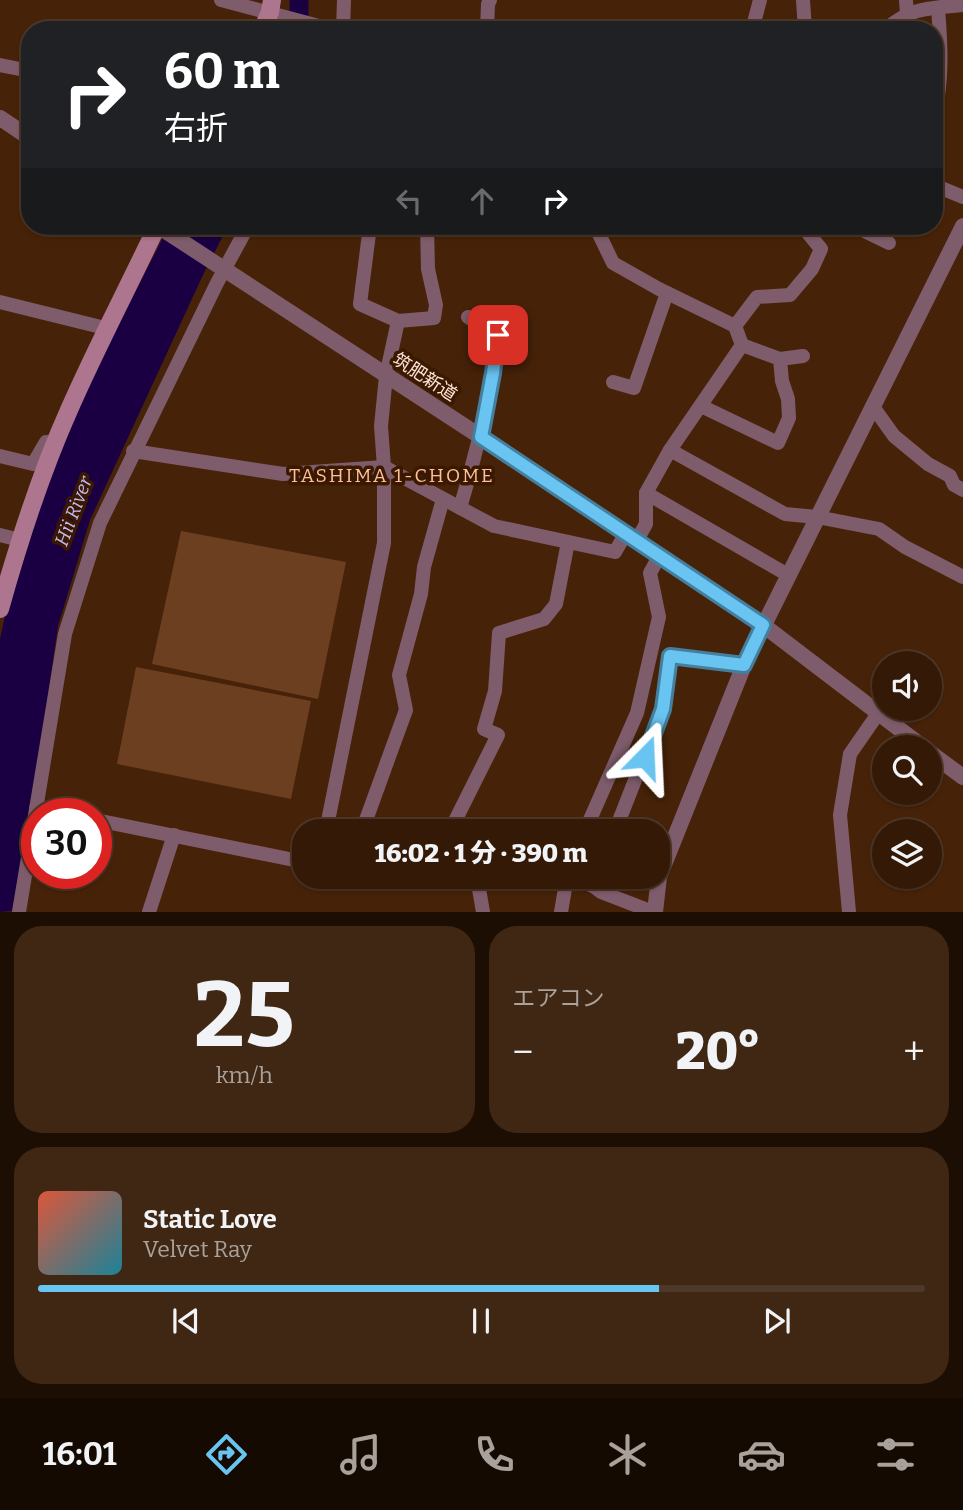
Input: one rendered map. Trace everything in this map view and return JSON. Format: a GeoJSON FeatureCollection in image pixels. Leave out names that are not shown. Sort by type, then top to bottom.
{"type":"FeatureCollection","features":[{"type":"Feature","properties":{"kind":"main road"},"geometry":{"type":"LineString","coordinates":[[0,609],[20,540],[56,442],[155,235]]}},
{"type":"Feature","properties":{"kind":"street"},"geometry":{"type":"LineString","coordinates":[[221,0],[274,9],[308,21]]}},
{"type":"Feature","properties":{"kind":"street"},"geometry":{"type":"LineString","coordinates":[[343,21],[344,0]]}},
{"type":"Feature","properties":{"kind":"street"},"geometry":{"type":"LineString","coordinates":[[488,21],[490,0]]}},
{"type":"Feature","properties":{"kind":"street"},"geometry":{"type":"LineString","coordinates":[[754,21],[760,0]]}},
{"type":"Feature","properties":{"kind":"street"},"geometry":{"type":"LineString","coordinates":[[803,0],[804,21]]}},
{"type":"Feature","properties":{"kind":"street"},"geometry":{"type":"LineString","coordinates":[[895,21],[906,7],[963,5]]}},
{"type":"Feature","properties":{"kind":"street"},"geometry":{"type":"LineString","coordinates":[[937,8],[938,21]]}},
{"type":"Feature","properties":{"kind":"street"},"geometry":{"type":"LineString","coordinates":[[0,65],[21,69]]}},
{"type":"Feature","properties":{"kind":"street"},"geometry":{"type":"LineString","coordinates":[[0,118],[21,132]]}},
{"type":"Feature","properties":{"kind":"street"},"geometry":{"type":"LineString","coordinates":[[943,189],[963,197]]}},
{"type":"Feature","properties":{"kind":"street"},"geometry":{"type":"LineString","coordinates":[[599,889],[601,892],[654,912],[659,877],[744,665],[963,226]]}},
{"type":"Feature","properties":{"kind":"street","name":"筑肥新道"},"geometry":{"type":"LineString","coordinates":[[172,235],[660,555],[872,703]]}},
{"type":"Feature","properties":{"kind":"street"},"geometry":{"type":"LineString","coordinates":[[38,798],[65,634],[100,523],[218,264],[241,235]]}},
{"type":"Feature","properties":{"kind":"street"},"geometry":{"type":"LineString","coordinates":[[369,235],[360,304],[398,321],[434,318],[436,305],[428,269],[427,235]]}},
{"type":"Feature","properties":{"kind":"street"},"geometry":{"type":"LineString","coordinates":[[600,235],[613,262],[667,293],[735,326],[742,345],[780,359],[803,356]]}},
{"type":"Feature","properties":{"kind":"street"},"geometry":{"type":"LineString","coordinates":[[735,326],[757,297],[790,295],[812,270],[821,248],[810,235]]}},
{"type":"Feature","properties":{"kind":"street"},"geometry":{"type":"LineString","coordinates":[[873,235],[889,243]]}},
{"type":"Feature","properties":{"kind":"street"},"geometry":{"type":"LineString","coordinates":[[613,382],[634,388],[667,293]]}},
{"type":"Feature","properties":{"kind":"street"},"geometry":{"type":"LineString","coordinates":[[0,302],[109,329]]}},
{"type":"Feature","properties":{"kind":"street"},"geometry":{"type":"LineString","coordinates":[[460,508],[481,437],[498,335],[468,317]]}},
{"type":"Feature","properties":{"kind":"street"},"geometry":{"type":"LineString","coordinates":[[328,819],[384,543],[381,426],[386,376],[398,321]]}},
{"type":"Feature","properties":{"kind":"street"},"geometry":{"type":"LineString","coordinates":[[134,451],[283,474],[384,467],[494,526],[615,552],[646,524],[646,493],[670,450],[742,345]]}},
{"type":"Feature","properties":{"kind":"street"},"geometry":{"type":"LineString","coordinates":[[701,405],[778,443],[789,418],[780,359]]}},
{"type":"Feature","properties":{"kind":"street"},"geometry":{"type":"LineString","coordinates":[[874,408],[894,436],[928,464],[950,476],[954,485],[963,490]]}},
{"type":"Feature","properties":{"kind":"street"},"geometry":{"type":"LineString","coordinates":[[0,456],[33,464],[46,442],[56,442]]}},
{"type":"Feature","properties":{"kind":"street"},"geometry":{"type":"LineString","coordinates":[[670,450],[785,514],[879,529],[905,547],[963,577]]}},
{"type":"Feature","properties":{"kind":"street"},"geometry":{"type":"LineString","coordinates":[[646,493],[788,575]]}},
{"type":"Feature","properties":{"kind":"street"},"geometry":{"type":"LineString","coordinates":[[369,819],[406,710],[398,676],[443,499]]}},
{"type":"Feature","properties":{"kind":"street"},"geometry":{"type":"LineString","coordinates":[[0,536],[20,540]]}},
{"type":"Feature","properties":{"kind":"street"},"geometry":{"type":"LineString","coordinates":[[456,819],[498,735],[484,729],[495,691],[499,634],[544,619],[556,604],[568,542]]}},
{"type":"Feature","properties":{"kind":"street"},"geometry":{"type":"LineString","coordinates":[[590,819],[636,713],[659,617],[650,573],[660,555]]}},
{"type":"Feature","properties":{"kind":"street"},"geometry":{"type":"LineString","coordinates":[[620,819],[663,709],[670,656],[744,665]]}},
{"type":"Feature","properties":{"kind":"street"},"geometry":{"type":"LineString","coordinates":[[849,912],[839,815],[849,754],[872,721]]}},
{"type":"Feature","properties":{"kind":"street","name":"筑肥新道"},"geometry":{"type":"LineString","coordinates":[[894,721],[910,735]]}},
{"type":"Feature","properties":{"kind":"street"},"geometry":{"type":"LineString","coordinates":[[942,762],[963,777]]}},
{"type":"Feature","properties":{"kind":"street"},"geometry":{"type":"LineString","coordinates":[[112,823],[292,860]]}},
{"type":"Feature","properties":{"kind":"street"},"geometry":{"type":"LineString","coordinates":[[149,912],[174,835]]}},
{"type":"Feature","properties":{"kind":"street"},"geometry":{"type":"LineString","coordinates":[[19,912],[23,889]]}},
{"type":"Feature","properties":{"kind":"street"},"geometry":{"type":"LineString","coordinates":[[479,889],[483,912]]}},
{"type":"Feature","properties":{"kind":"street"},"geometry":{"type":"LineString","coordinates":[[561,912],[566,889]]}},
{"type":"Feature","properties":{"kind":"shaded area"},"geometry":{"type":"Polygon","coordinates":[[[181,531],[346,562],[318,699],[152,664],[181,531]]]}},
{"type":"Feature","properties":{"kind":"shaded area"},"geometry":{"type":"Polygon","coordinates":[[[136,667],[311,701],[291,799],[117,764],[136,667]]]}},
{"type":"Feature","properties":{"kind":"water"},"geometry":{"type":"Polygon","coordinates":[[[164,235],[223,235],[90,520],[58,626],[33,798],[21,798],[21,863],[12,911],[0,912],[0,639],[11,588],[55,458],[96,368],[164,235]]]}},
{"type":"Feature","properties":{"kind":"waterway","name":"Hii River"},"geometry":{"type":"LineString","coordinates":[[299,0],[299,21]]}},
{"type":"Feature","properties":{"kind":"district","name":"TASHIMA 1-CHOME"},"geometry":{"type":"Point","coordinates":[392,475]}},
{"type":"Feature","properties":{"kind":"route"},"geometry":{"type":"LineString","coordinates":[[498,335],[481,437],[763,625],[744,665],[670,656],[663,709],[645,757]]}}]}
